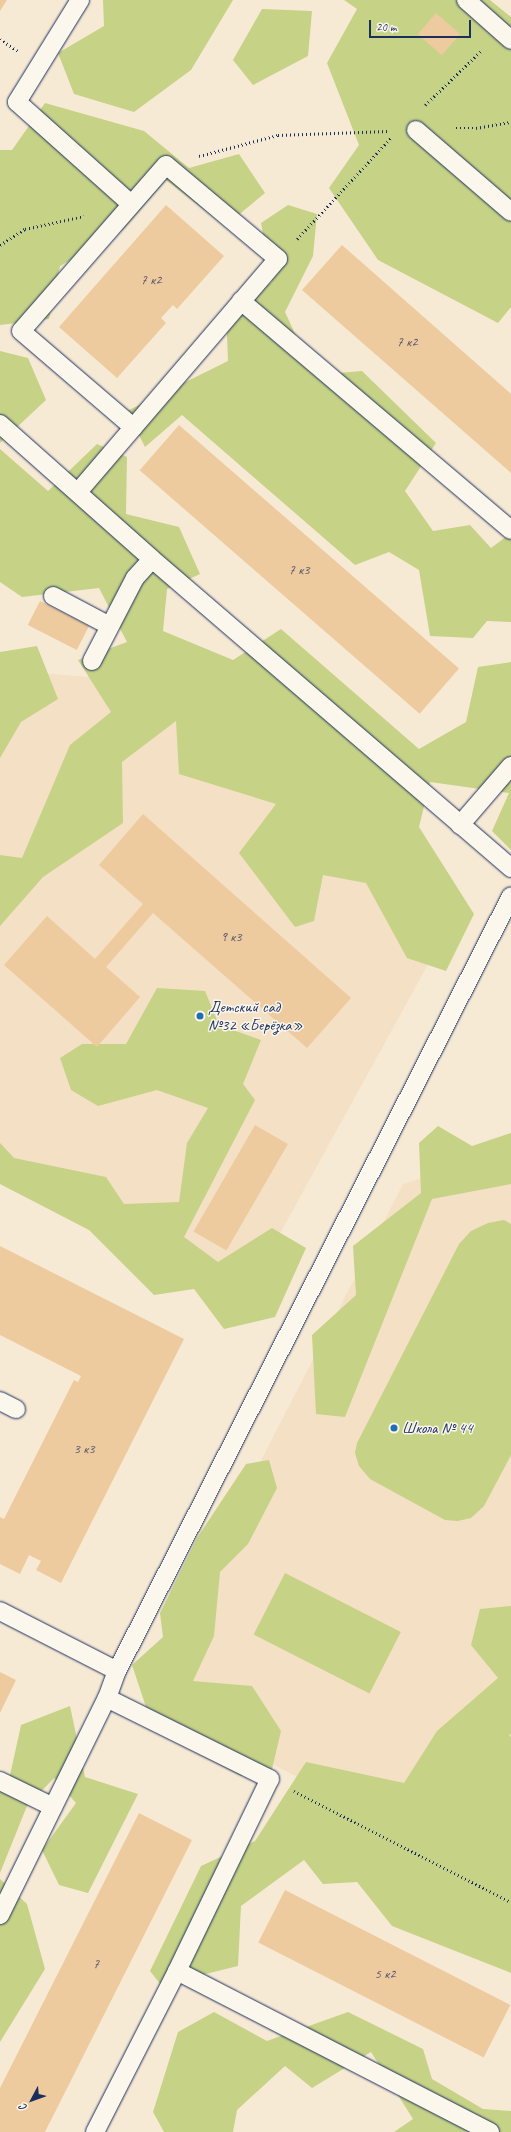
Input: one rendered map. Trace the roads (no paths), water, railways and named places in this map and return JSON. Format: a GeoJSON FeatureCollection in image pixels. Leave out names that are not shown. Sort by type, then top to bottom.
{"type":"FeatureCollection","features":[{"type":"Feature","properties":{"kind":"lane"},"geometry":{"type":"LineString","coordinates":[[80,0],[17,102],[132,204]]}},
{"type":"Feature","properties":{"kind":"lane"},"geometry":{"type":"LineString","coordinates":[[466,0],[506,36]]}},
{"type":"Feature","properties":{"kind":"lane"},"geometry":{"type":"LineString","coordinates":[[416,130],[511,212]]}},
{"type":"Feature","properties":{"kind":"lane"},"geometry":{"type":"LineString","coordinates":[[78,492],[278,259],[166,165],[21,331],[133,427]]}},
{"type":"Feature","properties":{"kind":"lane"},"geometry":{"type":"LineString","coordinates":[[241,301],[511,530]]}},
{"type":"Feature","properties":{"kind":"lane"},"geometry":{"type":"LineString","coordinates":[[0,424],[152,559],[511,868]]}},
{"type":"Feature","properties":{"kind":"lane"},"geometry":{"type":"LineString","coordinates":[[92,661],[135,578],[152,559]]}},
{"type":"Feature","properties":{"kind":"lane"},"geometry":{"type":"LineString","coordinates":[[53,596],[110,626]]}},
{"type":"Feature","properties":{"kind":"lane"},"geometry":{"type":"LineString","coordinates":[[460,825],[511,766]]}},
{"type":"Feature","properties":{"kind":"lane"},"geometry":{"type":"LineString","coordinates":[[0,1914],[106,1698],[117,1671],[511,896]]}},
{"type":"Feature","properties":{"kind":"lane"},"geometry":{"type":"LineString","coordinates":[[0,1401],[16,1409]]}},
{"type":"Feature","properties":{"kind":"lane"},"geometry":{"type":"LineString","coordinates":[[0,1611],[117,1671]]}},
{"type":"Feature","properties":{"kind":"lane"},"geometry":{"type":"LineString","coordinates":[[95,2132],[177,1971],[270,1779],[106,1698]]}},
{"type":"Feature","properties":{"kind":"lane"},"geometry":{"type":"LineString","coordinates":[[0,1781],[53,1807]]}},
{"type":"Feature","properties":{"kind":"lane"},"geometry":{"type":"LineString","coordinates":[[177,1971],[490,2132]]}},
{"type":"Feature","properties":{"kind":"place","name":"Детский сад №32 «Берёзка»"},"geometry":{"type":"Point","coordinates":[200,1016]}},
{"type":"Feature","properties":{"kind":"place","name":"Школа № 44"},"geometry":{"type":"Point","coordinates":[394,1428]}}]}
